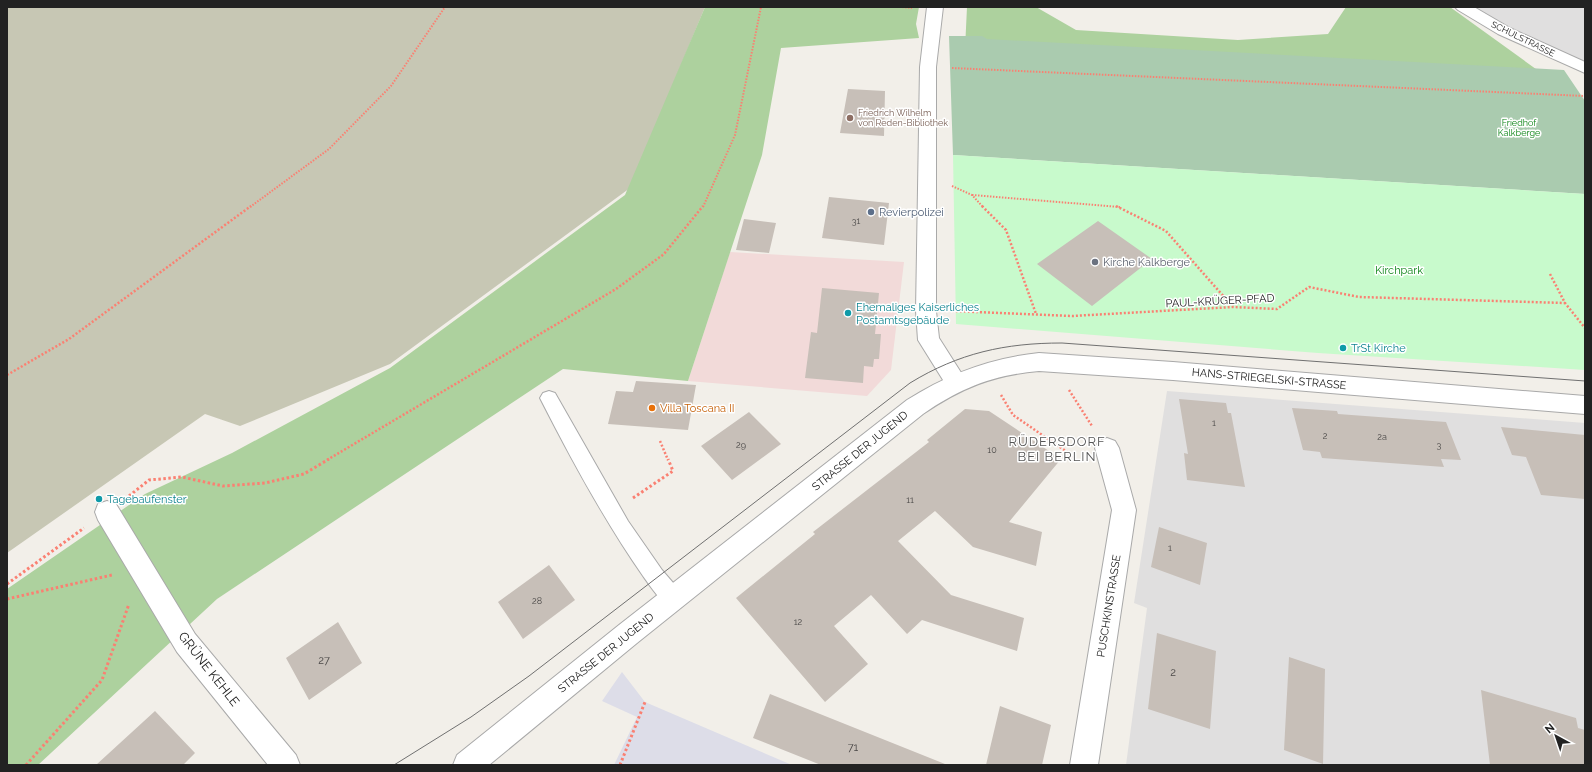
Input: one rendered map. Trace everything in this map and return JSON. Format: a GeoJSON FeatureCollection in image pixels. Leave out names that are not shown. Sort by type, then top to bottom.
{"type":"FeatureCollection","features":[{"type":"Feature","properties":{"kind":"street"},"geometry":{"type":"LineString","coordinates":[[935,7],[928,67],[926,310],[929,340],[956,382]]}},
{"type":"Feature","properties":{"kind":"street","name":"SCHULSTRASSE"},"geometry":{"type":"LineString","coordinates":[[1463,7],[1504,31],[1585,68]]}},
{"type":"Feature","properties":{"kind":"street","name":"HANS-STRIEGELSKI-STRASSE"},"geometry":{"type":"LineString","coordinates":[[956,382],[984,371],[1018,363],[1039,362],[1173,371],[1585,405]]}},
{"type":"Feature","properties":{"kind":"street","name":"STRASSE DER JUGEND"},"geometry":{"type":"LineString","coordinates":[[467,765],[915,407],[942,388],[956,382]]}},
{"type":"Feature","properties":{"kind":"street","name":"PUSCHKINSTRASSE"},"geometry":{"type":"LineString","coordinates":[[1084,765],[1124,510],[1107,448]]}},
{"type":"Feature","properties":{"kind":"street","name":"GRÜNE KEHLE"},"geometry":{"type":"LineString","coordinates":[[107,512],[186,643],[286,765]]}},
{"type":"Feature","properties":{"kind":"lane"},"geometry":{"type":"LineString","coordinates":[[549,398],[612,511],[649,569],[674,599]]}},
{"type":"Feature","properties":{"kind":"path"},"geometry":{"type":"LineString","coordinates":[[7,375],[69,339],[329,149],[391,86],[444,7]]}},
{"type":"Feature","properties":{"kind":"path"},"geometry":{"type":"LineString","coordinates":[[7,584],[149,480],[182,478],[223,486],[265,484],[304,474],[616,289],[664,254],[704,205],[735,135],[761,7]]}},
{"type":"Feature","properties":{"kind":"path"},"geometry":{"type":"LineString","coordinates":[[928,67],[1585,96]]}},
{"type":"Feature","properties":{"kind":"path"},"geometry":{"type":"LineString","coordinates":[[927,176],[972,195],[1119,206],[1166,231],[1233,307]]}},
{"type":"Feature","properties":{"kind":"path"},"geometry":{"type":"LineString","coordinates":[[972,195],[1006,230],[1036,314]]}},
{"type":"Feature","properties":{"kind":"path"},"geometry":{"type":"LineString","coordinates":[[1550,274],[1565,303],[1585,328]]}},
{"type":"Feature","properties":{"kind":"path","name":"PAUL-KRÜGER-PFAD"},"geometry":{"type":"LineString","coordinates":[[926,310],[1072,316],[1233,307],[1277,309],[1309,287],[1359,297],[1565,303]]}},
{"type":"Feature","properties":{"kind":"path"},"geometry":{"type":"LineString","coordinates":[[1061,363],[1063,381],[1107,448]]}},
{"type":"Feature","properties":{"kind":"path"},"geometry":{"type":"LineString","coordinates":[[997,388],[1013,415],[1076,458]]}},
{"type":"Feature","properties":{"kind":"path"},"geometry":{"type":"LineString","coordinates":[[612,511],[674,471],[660,441]]}},
{"type":"Feature","properties":{"kind":"path"},"geometry":{"type":"LineString","coordinates":[[7,599],[141,568]]}},
{"type":"Feature","properties":{"kind":"path"},"geometry":{"type":"LineString","coordinates":[[26,765],[102,680],[141,568]]}},
{"type":"Feature","properties":{"kind":"path"},"geometry":{"type":"LineString","coordinates":[[620,765],[645,702]]}},
{"type":"Feature","properties":{"kind":"shaded area"},"geometry":{"type":"Polygon","coordinates":[[[7,7],[705,7],[630,188],[390,364],[240,426],[205,414],[7,553],[7,7]]]}},
{"type":"Feature","properties":{"kind":"shaded area"},"geometry":{"type":"Polygon","coordinates":[[[1468,7],[1585,7],[1585,66],[1468,7]]]}},
{"type":"Feature","properties":{"kind":"shaded area"},"geometry":{"type":"Polygon","coordinates":[[[730,252],[904,262],[891,370],[867,396],[688,381],[730,252]]]}},
{"type":"Feature","properties":{"kind":"shaded area"},"geometry":{"type":"Polygon","coordinates":[[[1167,391],[1585,423],[1585,765],[1126,765],[1147,608],[1134,603],[1167,391]]]}},
{"type":"Feature","properties":{"kind":"shaded area"},"geometry":{"type":"Polygon","coordinates":[[[622,672],[645,702],[792,765],[614,765],[637,717],[602,701],[622,672]]]}},
{"type":"Feature","properties":{"kind":"green space"},"geometry":{"type":"Polygon","coordinates":[[[705,7],[919,7],[916,24],[919,38],[781,48],[762,155],[688,381],[563,369],[217,599],[38,765],[7,765],[7,589],[145,494],[232,453],[390,368],[625,195],[705,7]]]}},
{"type":"Feature","properties":{"kind":"green space"},"geometry":{"type":"Polygon","coordinates":[[[967,7],[1036,7],[1076,30],[1238,40],[1328,34],[1346,7],[1450,7],[1547,77],[965,49],[967,7]]]}},
{"type":"Feature","properties":{"kind":"green space","name":"Friedhof Kalkberge"},"geometry":{"type":"Polygon","coordinates":[[[949,36],[982,36],[987,39],[1564,70],[1585,101],[1585,194],[953,155],[949,36]]]}},
{"type":"Feature","properties":{"kind":"green space","name":"Kirchpark"},"geometry":{"type":"Polygon","coordinates":[[[953,155],[1585,194],[1585,370],[1318,353],[956,324],[953,155]]]}},
{"type":"Feature","properties":{"kind":"building"},"geometry":{"type":"Polygon","coordinates":[[[848,89],[885,91],[884,136],[840,133],[848,89]]]}},
{"type":"Feature","properties":{"kind":"building"},"geometry":{"type":"Polygon","coordinates":[[[829,197],[889,203],[884,245],[822,238],[829,197]]]}},
{"type":"Feature","properties":{"kind":"building"},"geometry":{"type":"Polygon","coordinates":[[[744,219],[776,223],[769,253],[736,250],[744,219]]]}},
{"type":"Feature","properties":{"kind":"building","name":"Kirche Kalkberge"},"geometry":{"type":"Polygon","coordinates":[[[1098,221],[1152,259],[1092,306],[1037,264],[1098,221]]]}},
{"type":"Feature","properties":{"kind":"building","name":"Ehemaliges Kaiserliches Postamtsgebäude"},"geometry":{"type":"Polygon","coordinates":[[[822,288],[879,293],[875,334],[881,334],[879,359],[874,359],[873,367],[864,366],[863,383],[805,378],[811,332],[817,333],[822,288]]]}},
{"type":"Feature","properties":{"kind":"building","name":"Villa Toscana II"},"geometry":{"type":"Polygon","coordinates":[[[636,381],[696,385],[688,430],[608,424],[616,391],[633,392],[636,381]]]}},
{"type":"Feature","properties":{"kind":"building"},"geometry":{"type":"Polygon","coordinates":[[[1179,399],[1226,403],[1228,413],[1231,413],[1245,487],[1187,480],[1184,453],[1188,454],[1179,399]]]}},
{"type":"Feature","properties":{"kind":"building"},"geometry":{"type":"Polygon","coordinates":[[[1292,408],[1337,411],[1338,414],[1446,422],[1461,460],[1441,459],[1444,467],[1322,458],[1320,452],[1303,450],[1292,408]]]}},
{"type":"Feature","properties":{"kind":"building"},"geometry":{"type":"Polygon","coordinates":[[[965,409],[989,411],[1061,459],[1009,522],[1042,532],[1036,566],[973,547],[935,511],[898,541],[951,595],[1024,618],[1017,651],[922,620],[907,634],[871,595],[834,626],[868,664],[825,702],[736,598],[815,534],[813,532],[929,442],[927,440],[965,409]]]}},
{"type":"Feature","properties":{"kind":"building"},"geometry":{"type":"Polygon","coordinates":[[[749,412],[781,444],[732,480],[701,446],[749,412]]]}},
{"type":"Feature","properties":{"kind":"building"},"geometry":{"type":"Polygon","coordinates":[[[1501,427],[1585,435],[1585,499],[1541,495],[1526,457],[1512,455],[1501,427]]]}},
{"type":"Feature","properties":{"kind":"building"},"geometry":{"type":"Polygon","coordinates":[[[1159,527],[1207,543],[1200,585],[1151,567],[1159,527]]]}},
{"type":"Feature","properties":{"kind":"building"},"geometry":{"type":"Polygon","coordinates":[[[549,565],[575,600],[523,639],[498,602],[549,565]]]}},
{"type":"Feature","properties":{"kind":"building"},"geometry":{"type":"Polygon","coordinates":[[[338,622],[362,663],[309,700],[286,658],[338,622]]]}},
{"type":"Feature","properties":{"kind":"building"},"geometry":{"type":"Polygon","coordinates":[[[1157,633],[1216,651],[1210,729],[1148,709],[1157,633]]]}},
{"type":"Feature","properties":{"kind":"building"},"geometry":{"type":"Polygon","coordinates":[[[1289,657],[1325,669],[1323,764],[1284,750],[1289,657]]]}},
{"type":"Feature","properties":{"kind":"building"},"geometry":{"type":"Polygon","coordinates":[[[1481,690],[1576,718],[1578,728],[1585,730],[1585,765],[1490,765],[1481,690]]]}},
{"type":"Feature","properties":{"kind":"building"},"geometry":{"type":"Polygon","coordinates":[[[770,694],[945,764],[821,765],[753,738],[770,694]]]}},
{"type":"Feature","properties":{"kind":"building"},"geometry":{"type":"Polygon","coordinates":[[[1000,706],[1051,725],[1042,765],[986,765],[1000,706]]]}},
{"type":"Feature","properties":{"kind":"building"},"geometry":{"type":"Polygon","coordinates":[[[155,711],[195,753],[183,765],[96,765],[155,711]]]}},
{"type":"Feature","properties":{"kind":"tram line"},"geometry":{"type":"LineString","coordinates":[[394,765],[471,717],[529,676],[910,383],[946,364],[965,357],[1021,345],[1062,343],[1585,381]]}},
{"type":"Feature","properties":{"kind":"place","name":"Friedrich Wilhelm von Reden-Bibliothek"},"geometry":{"type":"Point","coordinates":[850,118]}},
{"type":"Feature","properties":{"kind":"place","name":"Revierpolizei"},"geometry":{"type":"Point","coordinates":[871,212]}},
{"type":"Feature","properties":{"kind":"place","name":"Kirche Kalkberge"},"geometry":{"type":"Point","coordinates":[1095,262]}},
{"type":"Feature","properties":{"kind":"place","name":"Ehemaliges Kaiserliches Postamtsgebäude"},"geometry":{"type":"Point","coordinates":[848,313]}},
{"type":"Feature","properties":{"kind":"place","name":"TrSt Kirche"},"geometry":{"type":"Point","coordinates":[1343,348]}},
{"type":"Feature","properties":{"kind":"place","name":"Villa Toscana II"},"geometry":{"type":"Point","coordinates":[652,408]}},
{"type":"Feature","properties":{"kind":"place","name":"Tagebaufenster"},"geometry":{"type":"Point","coordinates":[99,499]}},
{"type":"Feature","properties":{"kind":"district","name":"RÜDERSDORF BEI BERLIN"},"geometry":{"type":"Point","coordinates":[1057,448]}}]}
